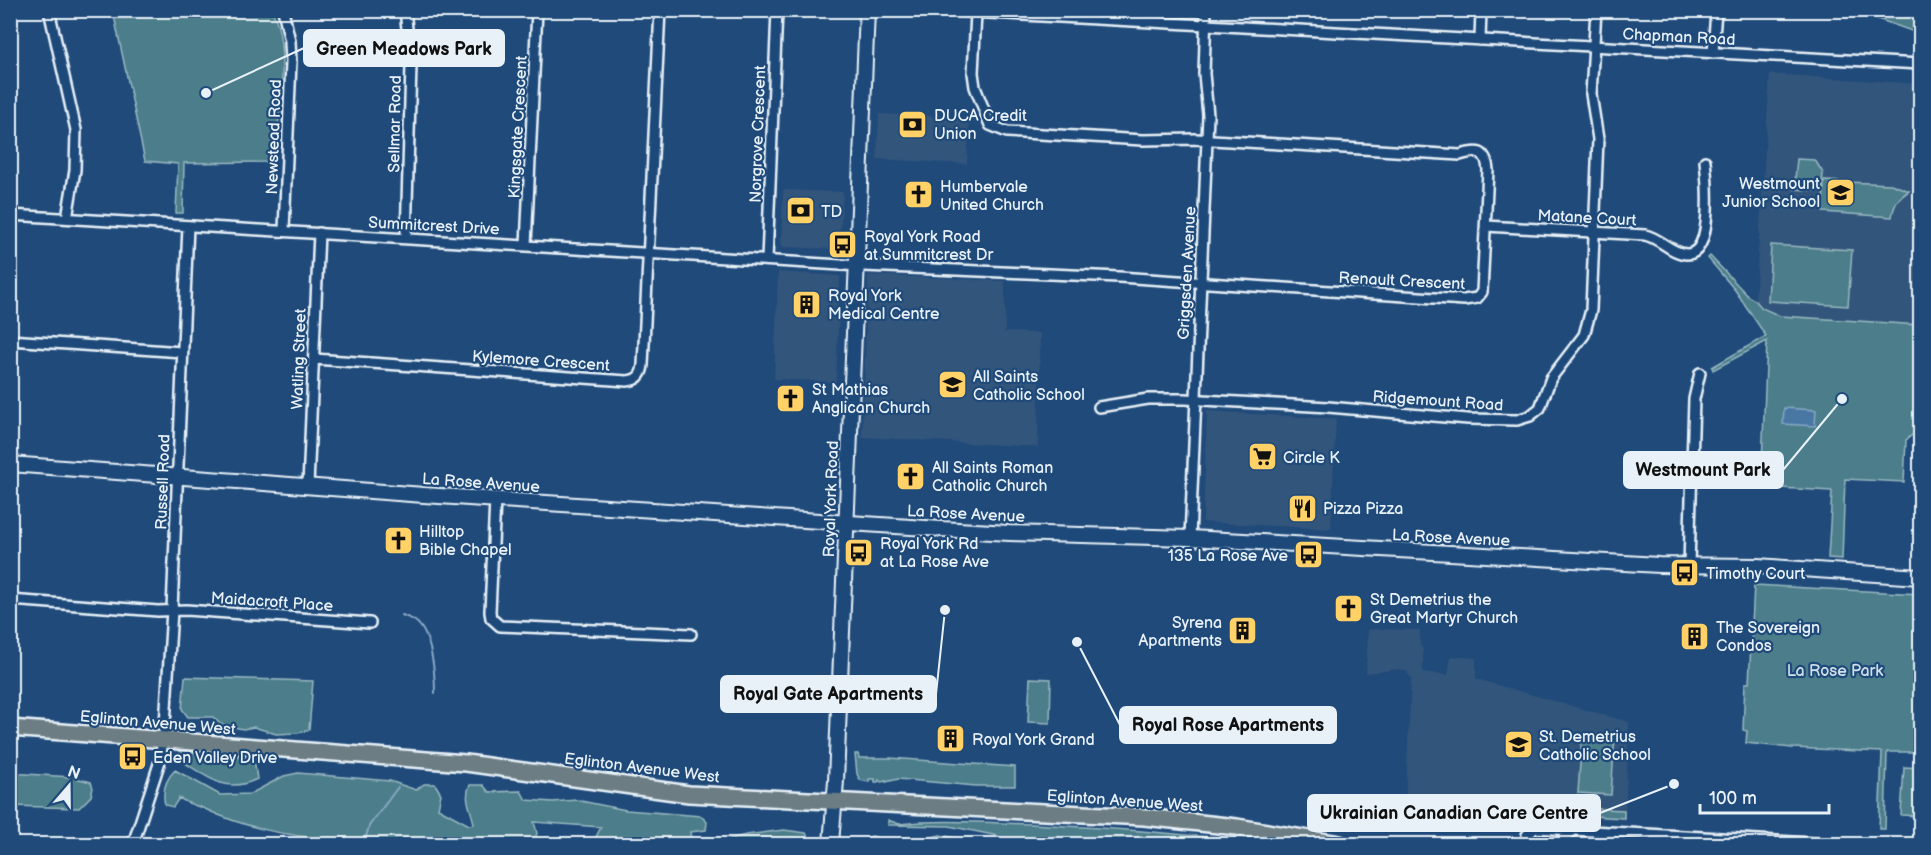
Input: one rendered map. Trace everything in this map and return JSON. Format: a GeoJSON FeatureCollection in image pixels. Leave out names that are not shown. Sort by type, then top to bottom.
{"type":"FeatureCollection","features":[{"type":"Feature","properties":{"kind":"main road","name":"Eglinton Avenue West"},"geometry":{"type":"LineString","coordinates":[[10,728],[466,763],[689,794],[1144,817],[1237,827],[1340,844]]}},
{"type":"Feature","properties":{"kind":"street"},"geometry":{"type":"LineString","coordinates":[[49,10],[76,130],[75,170],[67,218]]}},
{"type":"Feature","properties":{"kind":"street","name":"Newstead Road"},"geometry":{"type":"LineString","coordinates":[[283,10],[290,41],[291,62],[284,230]]}},
{"type":"Feature","properties":{"kind":"street","name":"Sellmar Road"},"geometry":{"type":"LineString","coordinates":[[405,10],[411,66],[406,238]]}},
{"type":"Feature","properties":{"kind":"street","name":"Kingsgate Crescent"},"geometry":{"type":"LineString","coordinates":[[526,245],[537,10]]}},
{"type":"Feature","properties":{"kind":"street"},"geometry":{"type":"LineString","coordinates":[[649,252],[660,10]]}},
{"type":"Feature","properties":{"kind":"street","name":"Norgrove Crescent"},"geometry":{"type":"LineString","coordinates":[[767,260],[777,10]]}},
{"type":"Feature","properties":{"kind":"street","name":"Royal York Road"},"geometry":{"type":"LineString","coordinates":[[831,844],[867,10]]}},
{"type":"Feature","properties":{"kind":"street","name":"Chapman Road"},"geometry":{"type":"LineString","coordinates":[[933,10],[1920,64]]}},
{"type":"Feature","properties":{"kind":"street","name":"Griggsden Avenue"},"geometry":{"type":"LineString","coordinates":[[1190,538],[1208,115],[1204,74],[1206,10]]}},
{"type":"Feature","properties":{"kind":"street"},"geometry":{"type":"LineString","coordinates":[[1480,40],[1481,10]]}},
{"type":"Feature","properties":{"kind":"street","name":"Ridgemount Road"},"geometry":{"type":"LineString","coordinates":[[1099,407],[1148,399],[1196,399],[1468,419],[1517,420],[1530,416],[1540,408],[1551,378],[1578,345],[1588,325],[1592,296],[1598,140],[1591,94],[1596,10]]}},
{"type":"Feature","properties":{"kind":"street"},"geometry":{"type":"LineString","coordinates":[[1713,53],[1716,10]]}},
{"type":"Feature","properties":{"kind":"street","name":"Renault Crescent"},"geometry":{"type":"LineString","coordinates":[[856,265],[1011,271],[1464,300],[1477,298],[1482,292],[1488,170],[1486,158],[1480,153],[1473,151],[1460,155],[1174,138],[1143,140],[998,130],[990,125],[974,80],[976,13]]}},
{"type":"Feature","properties":{"kind":"street","name":"Matane Court"},"geometry":{"type":"LineString","coordinates":[[1486,226],[1645,235],[1681,253],[1696,252],[1705,232],[1707,182],[1705,161]]}},
{"type":"Feature","properties":{"kind":"street","name":"Summitcrest Drive"},"geometry":{"type":"LineString","coordinates":[[10,215],[856,265]]}},
{"type":"Feature","properties":{"kind":"street","name":"Russell Road"},"geometry":{"type":"LineString","coordinates":[[164,739],[172,610],[188,226]]}},
{"type":"Feature","properties":{"kind":"street","name":"Watling Street"},"geometry":{"type":"LineString","coordinates":[[308,486],[319,233]]}},
{"type":"Feature","properties":{"kind":"street","name":"Kylemore Crescent"},"geometry":{"type":"LineString","coordinates":[[314,359],[634,380],[640,376],[643,365],[649,252]]}},
{"type":"Feature","properties":{"kind":"street"},"geometry":{"type":"LineString","coordinates":[[10,340],[182,352]]}},
{"type":"Feature","properties":{"kind":"street"},"geometry":{"type":"LineString","coordinates":[[1689,564],[1694,399],[1700,373]]}},
{"type":"Feature","properties":{"kind":"street","name":"La Rose Avenue"},"geometry":{"type":"LineString","coordinates":[[10,464],[495,500],[1008,533],[1190,538],[1659,565],[1757,566],[1920,577]]}},
{"type":"Feature","properties":{"kind":"street"},"geometry":{"type":"LineString","coordinates":[[495,500],[490,612],[491,618],[500,626],[691,634]]}},
{"type":"Feature","properties":{"kind":"street","name":"Maidacroft Place"},"geometry":{"type":"LineString","coordinates":[[10,600],[370,623]]}},
{"type":"Feature","properties":{"kind":"street"},"geometry":{"type":"LineString","coordinates":[[133,844],[160,761],[164,739]]}},
{"type":"Feature","properties":{"kind":"street"},"geometry":{"type":"LineString","coordinates":[[1526,840],[1535,828],[1832,844]]}},
{"type":"Feature","properties":{"kind":"street"},"geometry":{"type":"LineString","coordinates":[[1559,844],[1572,831]]}},
{"type":"Feature","properties":{"kind":"shaded area","name":"Westmount Junior School"},"geometry":{"type":"Polygon","coordinates":[[[1770,74],[1920,84],[1920,325],[1780,316],[1762,308],[1755,300],[1770,74]]]}},
{"type":"Feature","properties":{"kind":"shaded area"},"geometry":{"type":"Polygon","coordinates":[[[879,114],[969,118],[967,164],[877,159],[879,114]]]}},
{"type":"Feature","properties":{"kind":"shaded area"},"geometry":{"type":"Polygon","coordinates":[[[783,190],[843,192],[839,249],[781,247],[783,190]]]}},
{"type":"Feature","properties":{"kind":"shaded area"},"geometry":{"type":"Polygon","coordinates":[[[778,272],[840,276],[836,382],[774,379],[778,272]]]}},
{"type":"Feature","properties":{"kind":"shaded area","name":"All Saints Catholic School"},"geometry":{"type":"Polygon","coordinates":[[[868,275],[1005,281],[1005,332],[1040,333],[1038,447],[862,437],[868,275]]]}},
{"type":"Feature","properties":{"kind":"shaded area"},"geometry":{"type":"Polygon","coordinates":[[[1784,408],[1816,410],[1815,426],[1783,424],[1784,408]]]}},
{"type":"Feature","properties":{"kind":"shaded area"},"geometry":{"type":"Polygon","coordinates":[[[1207,411],[1336,419],[1331,529],[1203,522],[1207,411]]]}},
{"type":"Feature","properties":{"kind":"shaded area","name":"St. Demetrius Catholic School"},"geometry":{"type":"Polygon","coordinates":[[[1368,629],[1420,630],[1423,672],[1448,675],[1451,656],[1476,658],[1476,679],[1629,722],[1625,820],[1405,806],[1411,678],[1406,671],[1399,669],[1366,673],[1368,629]]]}},
{"type":"Feature","properties":{"kind":"green space"},"geometry":{"type":"Polygon","coordinates":[[[113,11],[272,11],[278,25],[282,63],[274,162],[184,163],[183,213],[176,213],[178,164],[145,161],[113,11]]]}},
{"type":"Feature","properties":{"kind":"green space"},"geometry":{"type":"Polygon","coordinates":[[[1855,11],[1920,11],[1920,34],[1855,11]]]}},
{"type":"Feature","properties":{"kind":"green space"},"geometry":{"type":"Polygon","coordinates":[[[1797,159],[1815,160],[1823,173],[1822,191],[1794,189],[1797,159]]]}},
{"type":"Feature","properties":{"kind":"green space"},"geometry":{"type":"Polygon","coordinates":[[[1824,181],[1891,184],[1909,191],[1897,202],[1892,217],[1823,212],[1824,181]]]}},
{"type":"Feature","properties":{"kind":"green space"},"geometry":{"type":"Polygon","coordinates":[[[1771,245],[1852,250],[1848,306],[1768,301],[1771,245]]]}},
{"type":"Feature","properties":{"kind":"green space"},"geometry":{"type":"Polygon","coordinates":[[[1710,256],[1749,297],[1762,308],[1780,316],[1920,325],[1920,429],[1906,440],[1904,482],[1845,479],[1842,559],[1828,558],[1832,491],[1761,487],[1767,341],[1713,370],[1712,367],[1766,336],[1735,290],[1708,258],[1710,256]]]}},
{"type":"Feature","properties":{"kind":"green space","name":"La Rose Park"},"geometry":{"type":"Polygon","coordinates":[[[1754,585],[1920,594],[1920,752],[1887,752],[1885,829],[1879,829],[1882,752],[1792,748],[1746,743],[1747,731],[1743,730],[1745,683],[1749,683],[1754,585]]]}},
{"type":"Feature","properties":{"kind":"green space"},"geometry":{"type":"Polygon","coordinates":[[[185,677],[313,681],[309,730],[276,734],[254,727],[243,729],[220,724],[213,717],[188,717],[182,709],[185,677]]]}},
{"type":"Feature","properties":{"kind":"green space"},"geometry":{"type":"Polygon","coordinates":[[[1030,678],[1051,679],[1050,723],[1028,722],[1030,678]]]}},
{"type":"Feature","properties":{"kind":"green space"},"geometry":{"type":"Polygon","coordinates":[[[1582,734],[1615,736],[1611,795],[1578,793],[1582,734]]]}},
{"type":"Feature","properties":{"kind":"green space"},"geometry":{"type":"Polygon","coordinates":[[[180,751],[254,758],[257,779],[235,785],[216,781],[179,759],[180,751]]]}},
{"type":"Feature","properties":{"kind":"green space"},"geometry":{"type":"Polygon","coordinates":[[[855,754],[858,754],[859,758],[1015,767],[1015,786],[976,786],[898,779],[875,782],[875,779],[869,779],[869,782],[860,780],[857,774],[855,754]]]}},
{"type":"Feature","properties":{"kind":"green space"},"geometry":{"type":"Polygon","coordinates":[[[1904,767],[1920,768],[1920,816],[1901,815],[1904,767]]]}},
{"type":"Feature","properties":{"kind":"green space"},"geometry":{"type":"Polygon","coordinates":[[[175,770],[220,795],[250,794],[284,776],[298,773],[390,781],[416,790],[424,784],[435,784],[441,794],[438,808],[469,825],[474,824],[467,795],[468,790],[470,785],[483,785],[489,792],[521,791],[526,800],[553,802],[576,800],[626,810],[701,816],[707,822],[706,830],[690,832],[691,839],[718,842],[746,835],[784,830],[806,833],[812,844],[597,844],[596,837],[601,827],[534,822],[537,833],[534,844],[507,841],[502,844],[339,844],[337,841],[253,827],[189,804],[179,798],[173,807],[165,805],[165,786],[175,770]]]}},
{"type":"Feature","properties":{"kind":"green space"},"geometry":{"type":"Polygon","coordinates":[[[11,773],[71,777],[91,782],[93,788],[91,796],[79,808],[11,806],[11,773]]]}},
{"type":"Feature","properties":{"kind":"green space"},"geometry":{"type":"Polygon","coordinates":[[[1559,807],[1624,810],[1624,818],[1559,814],[1559,807]]]}},
{"type":"Feature","properties":{"kind":"green space"},"geometry":{"type":"Polygon","coordinates":[[[888,820],[899,824],[965,822],[1089,827],[1263,844],[1005,842],[998,836],[949,826],[888,825],[888,820]]]}},
{"type":"Feature","properties":{"kind":"green space"},"geometry":{"type":"Polygon","coordinates":[[[940,835],[966,840],[969,844],[862,844],[872,836],[889,841],[906,842],[940,835]]]}},
{"type":"Feature","properties":{"kind":"waterway"},"geometry":{"type":"LineString","coordinates":[[402,615],[415,621],[421,627],[429,644],[435,693]]}},
{"type":"Feature","properties":{"kind":"waterway"},"geometry":{"type":"LineString","coordinates":[[364,844],[369,826],[398,787]]}},
{"type":"Feature","properties":{"kind":"place","name":"Green Meadows Park"},"geometry":{"type":"Point","coordinates":[206,93]}},
{"type":"Feature","properties":{"kind":"place","name":"DUCA Credit Union"},"geometry":{"type":"Point","coordinates":[913,124]}},
{"type":"Feature","properties":{"kind":"place","name":"Westmount Junior School"},"geometry":{"type":"Point","coordinates":[1841,192]}},
{"type":"Feature","properties":{"kind":"place","name":"Humbervale United Church"},"geometry":{"type":"Point","coordinates":[919,195]}},
{"type":"Feature","properties":{"kind":"place","name":"TD"},"geometry":{"type":"Point","coordinates":[800,211]}},
{"type":"Feature","properties":{"kind":"place","name":"Royal York Road at Summitcrest Dr"},"geometry":{"type":"Point","coordinates":[843,245]}},
{"type":"Feature","properties":{"kind":"place","name":"Royal York Medical Centre"},"geometry":{"type":"Point","coordinates":[807,304]}},
{"type":"Feature","properties":{"kind":"place","name":"All Saints Catholic School"},"geometry":{"type":"Point","coordinates":[952,385]}},
{"type":"Feature","properties":{"kind":"place","name":"St Mathias Anglican Church"},"geometry":{"type":"Point","coordinates":[791,398]}},
{"type":"Feature","properties":{"kind":"place","name":"Westmount Park"},"geometry":{"type":"Point","coordinates":[1842,399]}},
{"type":"Feature","properties":{"kind":"place","name":"Circle K"},"geometry":{"type":"Point","coordinates":[1262,457]}},
{"type":"Feature","properties":{"kind":"place","name":"All Saints Roman Catholic Church"},"geometry":{"type":"Point","coordinates":[911,476]}},
{"type":"Feature","properties":{"kind":"place","name":"Pizza Pizza"},"geometry":{"type":"Point","coordinates":[1302,508]}},
{"type":"Feature","properties":{"kind":"place","name":"Hilltop Bible Chapel"},"geometry":{"type":"Point","coordinates":[398,540]}},
{"type":"Feature","properties":{"kind":"place","name":"Royal York Rd at La Rose Ave"},"geometry":{"type":"Point","coordinates":[859,552]}},
{"type":"Feature","properties":{"kind":"place","name":"135 La Rose Ave"},"geometry":{"type":"Point","coordinates":[1309,555]}},
{"type":"Feature","properties":{"kind":"place","name":"Timothy Court"},"geometry":{"type":"Point","coordinates":[1685,573]}},
{"type":"Feature","properties":{"kind":"place","name":"St Demetrius the Great Martyr Church"},"geometry":{"type":"Point","coordinates":[1349,608]}},
{"type":"Feature","properties":{"kind":"place","name":"Royal Gate Apartments"},"geometry":{"type":"Point","coordinates":[945,610]}},
{"type":"Feature","properties":{"kind":"place","name":"Syrena Apartments"},"geometry":{"type":"Point","coordinates":[1243,631]}},
{"type":"Feature","properties":{"kind":"place","name":"The Sovereign Condos"},"geometry":{"type":"Point","coordinates":[1695,636]}},
{"type":"Feature","properties":{"kind":"place","name":"Royal Rose Apartments"},"geometry":{"type":"Point","coordinates":[1077,642]}},
{"type":"Feature","properties":{"kind":"place","name":"Royal York Grand"},"geometry":{"type":"Point","coordinates":[951,739]}},
{"type":"Feature","properties":{"kind":"place","name":"St. Demetrius Catholic School"},"geometry":{"type":"Point","coordinates":[1518,745]}},
{"type":"Feature","properties":{"kind":"place","name":"Eden Valley Drive"},"geometry":{"type":"Point","coordinates":[132,757]}},
{"type":"Feature","properties":{"kind":"place","name":"Ukrainian Canadian Care Centre"},"geometry":{"type":"Point","coordinates":[1674,784]}}]}
